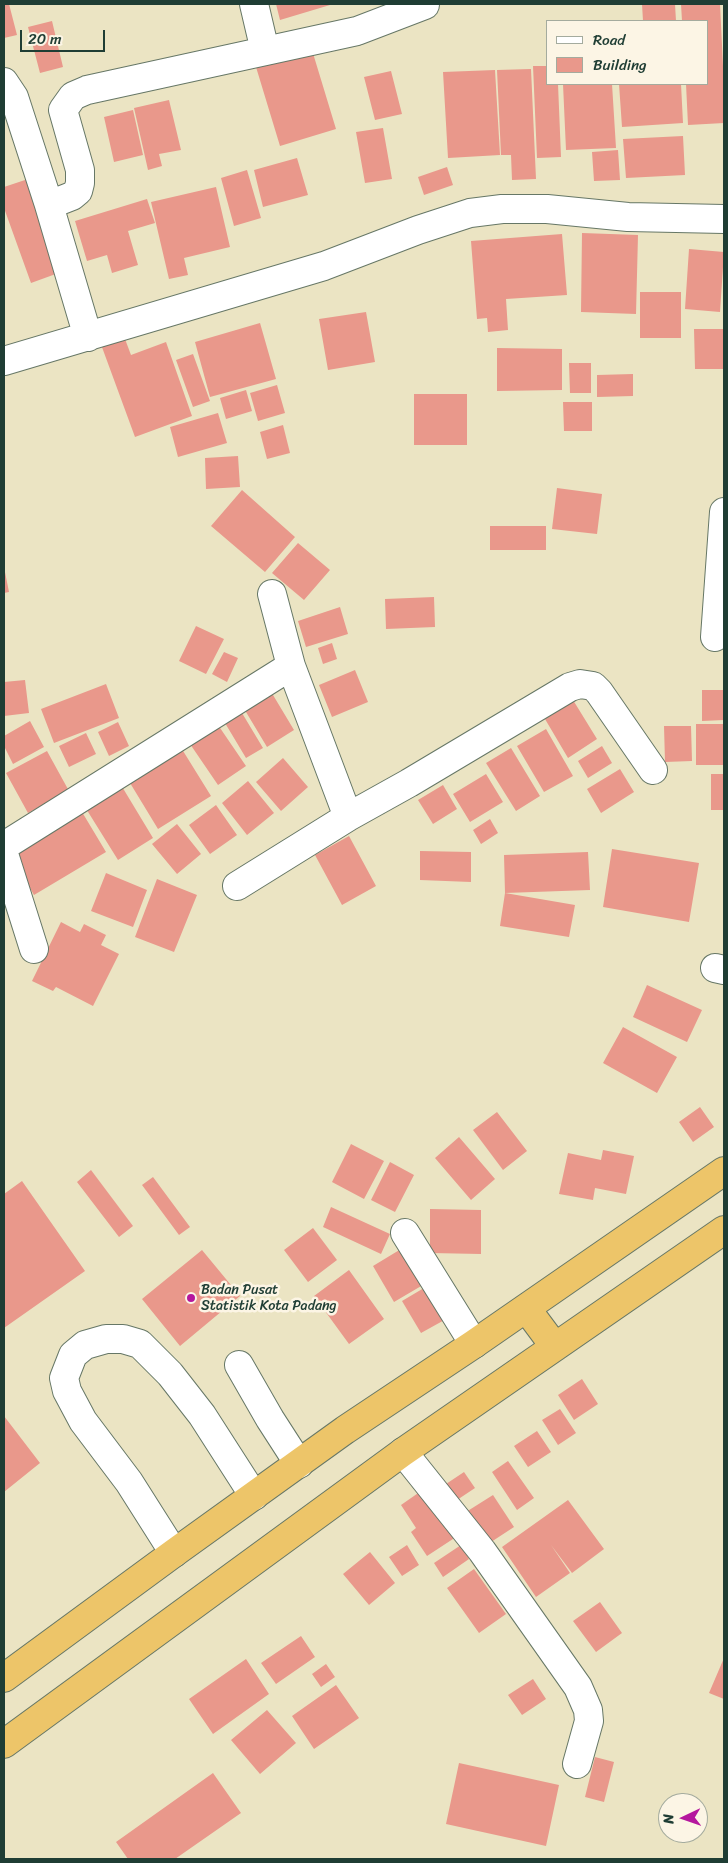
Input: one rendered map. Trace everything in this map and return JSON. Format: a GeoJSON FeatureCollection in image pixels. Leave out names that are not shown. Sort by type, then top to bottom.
{"type":"FeatureCollection","features":[{"type":"Feature","properties":{"kind":"highway"},"geometry":{"type":"LineString","coordinates":[[4,1678],[346,1430],[724,1171]]}},
{"type":"Feature","properties":{"kind":"highway"},"geometry":{"type":"LineString","coordinates":[[4,1744],[403,1452],[724,1230]]}},
{"type":"Feature","properties":{"kind":"highway"},"geometry":{"type":"LineString","coordinates":[[526,1308],[555,1347]]}},
{"type":"Feature","properties":{"kind":"street"},"geometry":{"type":"LineString","coordinates":[[254,4],[265,51]]}},
{"type":"Feature","properties":{"kind":"street"},"geometry":{"type":"LineString","coordinates":[[49,205],[72,196],[78,190],[80,183],[80,170],[63,110],[73,96],[87,90],[357,30],[425,4]]}},
{"type":"Feature","properties":{"kind":"street"},"geometry":{"type":"LineString","coordinates":[[4,82],[14,97],[49,205],[88,337]]}},
{"type":"Feature","properties":{"kind":"street"},"geometry":{"type":"LineString","coordinates":[[4,361],[324,266],[470,212],[502,208],[547,208],[628,217],[724,219]]}},
{"type":"Feature","properties":{"kind":"street"},"geometry":{"type":"LineString","coordinates":[[714,637],[724,512]]}},
{"type":"Feature","properties":{"kind":"street"},"geometry":{"type":"LineString","coordinates":[[272,594],[291,666],[348,817]]}},
{"type":"Feature","properties":{"kind":"street"},"geometry":{"type":"LineString","coordinates":[[4,846],[291,666]]}},
{"type":"Feature","properties":{"kind":"street"},"geometry":{"type":"LineString","coordinates":[[236,886],[348,817],[570,687],[580,684],[593,686],[599,692],[653,770]]}},
{"type":"Feature","properties":{"kind":"street"},"geometry":{"type":"LineString","coordinates":[[4,854],[34,949]]}},
{"type":"Feature","properties":{"kind":"street"},"geometry":{"type":"LineString","coordinates":[[405,1233],[474,1344]]}},
{"type":"Feature","properties":{"kind":"street"},"geometry":{"type":"LineString","coordinates":[[174,1553],[129,1482],[84,1421],[67,1391],[64,1378],[72,1356],[85,1345],[106,1339],[123,1339],[140,1344],[170,1374],[202,1415],[254,1496]]}},
{"type":"Feature","properties":{"kind":"street"},"geometry":{"type":"LineString","coordinates":[[239,1365],[270,1420],[299,1464]]}},
{"type":"Feature","properties":{"kind":"street"},"geometry":{"type":"LineString","coordinates":[[403,1452],[482,1551],[578,1687],[588,1710],[589,1721],[576,1764]]}},
{"type":"Feature","properties":{"kind":"building"},"geometry":{"type":"Polygon","coordinates":[[[4,4],[9,4],[17,35],[4,38],[4,4]]]}},
{"type":"Feature","properties":{"kind":"building"},"geometry":{"type":"Polygon","coordinates":[[[276,4],[330,4],[330,5],[280,20],[276,4]]]}},
{"type":"Feature","properties":{"kind":"building"},"geometry":{"type":"Polygon","coordinates":[[[642,4],[675,4],[676,20],[643,20],[642,4]]]}},
{"type":"Feature","properties":{"kind":"building"},"geometry":{"type":"Polygon","coordinates":[[[681,4],[720,4],[724,123],[688,125],[686,85],[708,85],[708,20],[682,20],[681,4]]]}},
{"type":"Feature","properties":{"kind":"building"},"geometry":{"type":"Polygon","coordinates":[[[52,21],[63,67],[40,73],[28,27],[52,21]]]}},
{"type":"Feature","properties":{"kind":"building"},"geometry":{"type":"Polygon","coordinates":[[[312,50],[336,129],[280,146],[256,67],[312,50]]]}},
{"type":"Feature","properties":{"kind":"building"},"geometry":{"type":"Polygon","coordinates":[[[533,66],[546,66],[546,85],[558,85],[561,157],[537,158],[533,66]]]}},
{"type":"Feature","properties":{"kind":"building"},"geometry":{"type":"Polygon","coordinates":[[[531,69],[536,179],[512,180],[511,155],[501,155],[497,70],[531,69]]]}},
{"type":"Feature","properties":{"kind":"building"},"geometry":{"type":"Polygon","coordinates":[[[495,70],[500,155],[448,158],[443,72],[495,70]]]}},
{"type":"Feature","properties":{"kind":"building"},"geometry":{"type":"Polygon","coordinates":[[[391,71],[402,114],[375,120],[364,77],[391,71]]]}},
{"type":"Feature","properties":{"kind":"building"},"geometry":{"type":"Polygon","coordinates":[[[563,85],[612,85],[616,148],[566,150],[563,85]]]}},
{"type":"Feature","properties":{"kind":"building"},"geometry":{"type":"Polygon","coordinates":[[[619,85],[681,85],[683,123],[622,127],[619,85]]]}},
{"type":"Feature","properties":{"kind":"building"},"geometry":{"type":"Polygon","coordinates":[[[169,100],[181,150],[159,154],[162,166],[148,170],[134,108],[169,100]]]}},
{"type":"Feature","properties":{"kind":"building"},"geometry":{"type":"Polygon","coordinates":[[[133,110],[143,155],[114,162],[104,117],[133,110]]]}},
{"type":"Feature","properties":{"kind":"building"},"geometry":{"type":"Polygon","coordinates":[[[383,128],[392,179],[365,183],[356,132],[383,128]]]}},
{"type":"Feature","properties":{"kind":"building"},"geometry":{"type":"Polygon","coordinates":[[[683,136],[685,175],[626,178],[623,139],[683,136]]]}},
{"type":"Feature","properties":{"kind":"building"},"geometry":{"type":"Polygon","coordinates":[[[618,150],[620,180],[594,181],[592,152],[618,150]]]}},
{"type":"Feature","properties":{"kind":"building"},"geometry":{"type":"Polygon","coordinates":[[[297,158],[308,195],[263,207],[254,170],[297,158]]]}},
{"type":"Feature","properties":{"kind":"building"},"geometry":{"type":"Polygon","coordinates":[[[447,167],[453,185],[424,195],[418,177],[447,167]]]}},
{"type":"Feature","properties":{"kind":"building"},"geometry":{"type":"Polygon","coordinates":[[[247,170],[261,218],[234,226],[221,178],[247,170]]]}},
{"type":"Feature","properties":{"kind":"building"},"geometry":{"type":"Polygon","coordinates":[[[31,178],[64,271],[31,283],[4,208],[4,187],[31,178]]]}},
{"type":"Feature","properties":{"kind":"building"},"geometry":{"type":"Polygon","coordinates":[[[216,187],[230,247],[184,258],[188,275],[169,279],[151,202],[216,187]]]}},
{"type":"Feature","properties":{"kind":"building"},"geometry":{"type":"Polygon","coordinates":[[[147,199],[155,223],[128,231],[138,265],[112,273],[107,255],[87,261],[75,221],[147,199]]]}},
{"type":"Feature","properties":{"kind":"building"},"geometry":{"type":"Polygon","coordinates":[[[582,233],[638,235],[636,314],[581,312],[582,233]]]}},
{"type":"Feature","properties":{"kind":"building"},"geometry":{"type":"Polygon","coordinates":[[[562,234],[567,295],[506,299],[508,330],[488,332],[487,318],[477,319],[471,241],[562,234]]]}},
{"type":"Feature","properties":{"kind":"building"},"geometry":{"type":"Polygon","coordinates":[[[689,249],[724,252],[720,312],[685,309],[689,249]]]}},
{"type":"Feature","properties":{"kind":"building"},"geometry":{"type":"Polygon","coordinates":[[[640,292],[681,292],[681,338],[640,338],[640,292]]]}},
{"type":"Feature","properties":{"kind":"building"},"geometry":{"type":"Polygon","coordinates":[[[366,312],[375,362],[328,370],[319,319],[366,312]]]}},
{"type":"Feature","properties":{"kind":"building"},"geometry":{"type":"Polygon","coordinates":[[[260,323],[276,379],[210,397],[195,342],[260,323]]]}},
{"type":"Feature","properties":{"kind":"building"},"geometry":{"type":"Polygon","coordinates":[[[694,329],[724,329],[724,369],[695,369],[694,329]]]}},
{"type":"Feature","properties":{"kind":"building"},"geometry":{"type":"Polygon","coordinates":[[[122,331],[131,355],[166,342],[192,416],[135,437],[99,339],[122,331]]]}},
{"type":"Feature","properties":{"kind":"building"},"geometry":{"type":"Polygon","coordinates":[[[497,348],[562,349],[562,390],[497,391],[497,348]]]}},
{"type":"Feature","properties":{"kind":"building"},"geometry":{"type":"Polygon","coordinates":[[[193,354],[210,401],[193,407],[176,360],[193,354]]]}},
{"type":"Feature","properties":{"kind":"building"},"geometry":{"type":"Polygon","coordinates":[[[569,363],[591,363],[591,393],[570,393],[569,363]]]}},
{"type":"Feature","properties":{"kind":"building"},"geometry":{"type":"Polygon","coordinates":[[[633,374],[633,396],[597,397],[597,375],[633,374]]]}},
{"type":"Feature","properties":{"kind":"building"},"geometry":{"type":"Polygon","coordinates":[[[277,385],[285,413],[258,421],[250,393],[277,385]]]}},
{"type":"Feature","properties":{"kind":"building"},"geometry":{"type":"Polygon","coordinates":[[[246,390],[252,411],[226,419],[220,398],[246,390]]]}},
{"type":"Feature","properties":{"kind":"building"},"geometry":{"type":"Polygon","coordinates":[[[414,394],[467,394],[467,445],[414,445],[414,394]]]}},
{"type":"Feature","properties":{"kind":"building"},"geometry":{"type":"Polygon","coordinates":[[[563,402],[592,402],[592,431],[564,431],[563,402]]]}},
{"type":"Feature","properties":{"kind":"building"},"geometry":{"type":"Polygon","coordinates":[[[218,413],[227,443],[178,457],[170,427],[218,413]]]}},
{"type":"Feature","properties":{"kind":"building"},"geometry":{"type":"Polygon","coordinates":[[[283,425],[290,453],[267,459],[260,432],[283,425]]]}},
{"type":"Feature","properties":{"kind":"building"},"geometry":{"type":"Polygon","coordinates":[[[238,456],[240,487],[206,489],[205,458],[238,456]]]}},
{"type":"Feature","properties":{"kind":"building"},"geometry":{"type":"Polygon","coordinates":[[[557,488],[602,494],[597,534],[552,529],[557,488]]]}},
{"type":"Feature","properties":{"kind":"building"},"geometry":{"type":"Polygon","coordinates":[[[242,490],[295,537],[265,572],[211,526],[242,490]]]}},
{"type":"Feature","properties":{"kind":"building"},"geometry":{"type":"Polygon","coordinates":[[[490,526],[546,526],[546,550],[490,550],[490,526]]]}},
{"type":"Feature","properties":{"kind":"building"},"geometry":{"type":"Polygon","coordinates":[[[298,543],[330,570],[304,600],[272,573],[298,543]]]}},
{"type":"Feature","properties":{"kind":"building"},"geometry":{"type":"Polygon","coordinates":[[[4,567],[9,592],[4,593],[4,567]]]}},
{"type":"Feature","properties":{"kind":"building"},"geometry":{"type":"Polygon","coordinates":[[[434,597],[435,627],[386,629],[385,599],[434,597]]]}},
{"type":"Feature","properties":{"kind":"building"},"geometry":{"type":"Polygon","coordinates":[[[340,607],[348,634],[306,647],[298,621],[340,607]]]}},
{"type":"Feature","properties":{"kind":"building"},"geometry":{"type":"Polygon","coordinates":[[[196,626],[224,639],[206,674],[179,661],[196,626]]]}},
{"type":"Feature","properties":{"kind":"building"},"geometry":{"type":"Polygon","coordinates":[[[332,643],[337,659],[323,664],[318,648],[332,643]]]}},
{"type":"Feature","properties":{"kind":"building"},"geometry":{"type":"Polygon","coordinates":[[[224,652],[238,658],[227,682],[212,674],[224,652]]]}},
{"type":"Feature","properties":{"kind":"building"},"geometry":{"type":"Polygon","coordinates":[[[355,670],[368,702],[332,717],[319,685],[355,670]]]}},
{"type":"Feature","properties":{"kind":"building"},"geometry":{"type":"Polygon","coordinates":[[[25,680],[29,713],[4,716],[4,682],[25,680]]]}},
{"type":"Feature","properties":{"kind":"building"},"geometry":{"type":"Polygon","coordinates":[[[106,684],[119,718],[54,743],[41,709],[106,684]]]}},
{"type":"Feature","properties":{"kind":"building"},"geometry":{"type":"Polygon","coordinates":[[[270,690],[294,730],[267,747],[243,707],[270,690]]]}},
{"type":"Feature","properties":{"kind":"building"},"geometry":{"type":"Polygon","coordinates":[[[702,690],[724,690],[724,720],[702,721],[702,690]]]}},
{"type":"Feature","properties":{"kind":"building"},"geometry":{"type":"Polygon","coordinates":[[[573,700],[597,739],[568,758],[545,719],[573,700]]]}},
{"type":"Feature","properties":{"kind":"building"},"geometry":{"type":"Polygon","coordinates":[[[242,713],[263,748],[246,758],[225,723],[242,713]]]}},
{"type":"Feature","properties":{"kind":"building"},"geometry":{"type":"Polygon","coordinates":[[[30,721],[44,747],[13,764],[4,746],[4,736],[30,721]]]}},
{"type":"Feature","properties":{"kind":"building"},"geometry":{"type":"Polygon","coordinates":[[[118,722],[129,746],[109,756],[98,732],[118,722]]]}},
{"type":"Feature","properties":{"kind":"building"},"geometry":{"type":"Polygon","coordinates":[[[216,722],[246,766],[218,785],[188,741],[216,722]]]}},
{"type":"Feature","properties":{"kind":"building"},"geometry":{"type":"Polygon","coordinates":[[[696,724],[724,724],[724,765],[696,765],[696,724]]]}},
{"type":"Feature","properties":{"kind":"building"},"geometry":{"type":"Polygon","coordinates":[[[664,726],[691,726],[692,761],[665,762],[664,726]]]}},
{"type":"Feature","properties":{"kind":"building"},"geometry":{"type":"Polygon","coordinates":[[[546,729],[573,776],[544,792],[517,746],[546,729]]]}},
{"type":"Feature","properties":{"kind":"building"},"geometry":{"type":"Polygon","coordinates":[[[86,733],[96,754],[69,767],[59,746],[86,733]]]}},
{"type":"Feature","properties":{"kind":"building"},"geometry":{"type":"Polygon","coordinates":[[[180,746],[211,796],[158,829],[127,778],[180,746]]]}},
{"type":"Feature","properties":{"kind":"building"},"geometry":{"type":"Polygon","coordinates":[[[602,746],[612,763],[588,778],[578,761],[602,746]]]}},
{"type":"Feature","properties":{"kind":"building"},"geometry":{"type":"Polygon","coordinates":[[[511,748],[540,796],[516,811],[486,763],[511,748]]]}},
{"type":"Feature","properties":{"kind":"building"},"geometry":{"type":"Polygon","coordinates":[[[47,751],[69,791],[28,813],[6,773],[47,751]]]}},
{"type":"Feature","properties":{"kind":"building"},"geometry":{"type":"Polygon","coordinates":[[[283,758],[308,787],[281,811],[256,782],[283,758]]]}},
{"type":"Feature","properties":{"kind":"building"},"geometry":{"type":"Polygon","coordinates":[[[620,769],[634,792],[601,813],[587,789],[620,769]]]}},
{"type":"Feature","properties":{"kind":"building"},"geometry":{"type":"Polygon","coordinates":[[[486,774],[503,802],[470,822],[453,794],[486,774]]]}},
{"type":"Feature","properties":{"kind":"building"},"geometry":{"type":"Polygon","coordinates":[[[711,774],[724,774],[724,810],[711,810],[711,774]]]}},
{"type":"Feature","properties":{"kind":"building"},"geometry":{"type":"Polygon","coordinates":[[[248,781],[274,813],[247,835],[222,803],[248,781]]]}},
{"type":"Feature","properties":{"kind":"building"},"geometry":{"type":"Polygon","coordinates":[[[121,785],[153,838],[118,860],[85,807],[121,785]]]}},
{"type":"Feature","properties":{"kind":"building"},"geometry":{"type":"Polygon","coordinates":[[[443,785],[457,809],[433,824],[418,800],[443,785]]]}},
{"type":"Feature","properties":{"kind":"building"},"geometry":{"type":"Polygon","coordinates":[[[216,805],[237,835],[210,854],[189,825],[216,805]]]}},
{"type":"Feature","properties":{"kind":"building"},"geometry":{"type":"Polygon","coordinates":[[[82,812],[106,852],[34,895],[11,855],[82,812]]]}},
{"type":"Feature","properties":{"kind":"building"},"geometry":{"type":"Polygon","coordinates":[[[490,819],[498,833],[481,844],[473,830],[490,819]]]}},
{"type":"Feature","properties":{"kind":"building"},"geometry":{"type":"Polygon","coordinates":[[[177,824],[201,854],[177,874],[152,844],[177,824]]]}},
{"type":"Feature","properties":{"kind":"building"},"geometry":{"type":"Polygon","coordinates":[[[349,836],[376,886],[342,905],[315,855],[349,836]]]}},
{"type":"Feature","properties":{"kind":"building"},"geometry":{"type":"Polygon","coordinates":[[[612,849],[699,863],[689,922],[603,907],[612,849]]]}},
{"type":"Feature","properties":{"kind":"building"},"geometry":{"type":"Polygon","coordinates":[[[420,851],[471,852],[471,882],[420,880],[420,851]]]}},
{"type":"Feature","properties":{"kind":"building"},"geometry":{"type":"Polygon","coordinates":[[[588,852],[590,890],[505,893],[504,855],[588,852]]]}},
{"type":"Feature","properties":{"kind":"building"},"geometry":{"type":"Polygon","coordinates":[[[106,873],[147,890],[133,927],[91,911],[106,873]]]}},
{"type":"Feature","properties":{"kind":"building"},"geometry":{"type":"Polygon","coordinates":[[[157,879],[197,895],[174,952],[135,937],[157,879]]]}},
{"type":"Feature","properties":{"kind":"building"},"geometry":{"type":"Polygon","coordinates":[[[505,893],[575,905],[569,937],[500,926],[505,893]]]}},
{"type":"Feature","properties":{"kind":"building"},"geometry":{"type":"Polygon","coordinates":[[[61,922],[80,932],[84,924],[106,935],[101,945],[119,954],[93,1006],[56,987],[53,991],[32,981],[61,922]]]}},
{"type":"Feature","properties":{"kind":"building"},"geometry":{"type":"Polygon","coordinates":[[[647,985],[702,1010],[687,1042],[633,1017],[647,985]]]}},
{"type":"Feature","properties":{"kind":"building"},"geometry":{"type":"Polygon","coordinates":[[[623,1027],[677,1057],[657,1093],[603,1063],[623,1027]]]}},
{"type":"Feature","properties":{"kind":"building"},"geometry":{"type":"Polygon","coordinates":[[[700,1107],[714,1127],[693,1142],[679,1122],[700,1107]]]}},
{"type":"Feature","properties":{"kind":"building"},"geometry":{"type":"Polygon","coordinates":[[[497,1112],[527,1151],[503,1170],[473,1130],[497,1112]]]}},
{"type":"Feature","properties":{"kind":"building"},"geometry":{"type":"Polygon","coordinates":[[[459,1137],[495,1179],[471,1200],[435,1158],[459,1137]]]}},
{"type":"Feature","properties":{"kind":"building"},"geometry":{"type":"Polygon","coordinates":[[[351,1144],[384,1161],[364,1199],[332,1182],[351,1144]]]}},
{"type":"Feature","properties":{"kind":"building"},"geometry":{"type":"Polygon","coordinates":[[[603,1150],[634,1156],[626,1194],[595,1188],[593,1200],[559,1194],[568,1153],[601,1160],[603,1150]]]}},
{"type":"Feature","properties":{"kind":"building"},"geometry":{"type":"Polygon","coordinates":[[[390,1162],[414,1175],[395,1212],[371,1200],[390,1162]]]}},
{"type":"Feature","properties":{"kind":"building"},"geometry":{"type":"Polygon","coordinates":[[[91,1170],[133,1226],[119,1237],[77,1182],[91,1170]]]}},
{"type":"Feature","properties":{"kind":"building"},"geometry":{"type":"Polygon","coordinates":[[[153,1177],[190,1227],[179,1235],[142,1185],[153,1177]]]}},
{"type":"Feature","properties":{"kind":"building"},"geometry":{"type":"Polygon","coordinates":[[[22,1181],[85,1271],[4,1328],[4,1194],[22,1181]]]}},
{"type":"Feature","properties":{"kind":"building"},"geometry":{"type":"Polygon","coordinates":[[[331,1207],[390,1234],[381,1254],[323,1227],[331,1207]]]}},
{"type":"Feature","properties":{"kind":"building"},"geometry":{"type":"Polygon","coordinates":[[[430,1209],[481,1210],[481,1254],[430,1253],[430,1209]]]}},
{"type":"Feature","properties":{"kind":"building"},"geometry":{"type":"Polygon","coordinates":[[[313,1228],[337,1260],[308,1282],[284,1250],[313,1228]]]}},
{"type":"Feature","properties":{"kind":"building"},"geometry":{"type":"Polygon","coordinates":[[[406,1246],[428,1282],[394,1302],[373,1266],[406,1246]]]}},
{"type":"Feature","properties":{"kind":"building","name":"Badan Pusat Statistik Kota Padang"},"geometry":{"type":"Polygon","coordinates":[[[202,1250],[240,1296],[180,1346],[142,1299],[202,1250]]]}},
{"type":"Feature","properties":{"kind":"building"},"geometry":{"type":"Polygon","coordinates":[[[349,1270],[384,1319],[349,1344],[314,1296],[349,1270]]]}},
{"type":"Feature","properties":{"kind":"building"},"geometry":{"type":"Polygon","coordinates":[[[429,1285],[448,1318],[421,1333],[402,1301],[429,1285]]]}},
{"type":"Feature","properties":{"kind":"building"},"geometry":{"type":"Polygon","coordinates":[[[582,1379],[598,1404],[574,1420],[558,1395],[582,1379]]]}},
{"type":"Feature","properties":{"kind":"building"},"geometry":{"type":"Polygon","coordinates":[[[560,1409],[576,1433],[558,1445],[542,1420],[560,1409]]]}},
{"type":"Feature","properties":{"kind":"building"},"geometry":{"type":"Polygon","coordinates":[[[4,1416],[40,1463],[4,1492],[4,1416]]]}},
{"type":"Feature","properties":{"kind":"building"},"geometry":{"type":"Polygon","coordinates":[[[537,1431],[551,1452],[528,1467],[514,1446],[537,1431]]]}},
{"type":"Feature","properties":{"kind":"building"},"geometry":{"type":"Polygon","coordinates":[[[508,1461],[534,1498],[517,1510],[492,1472],[508,1461]]]}},
{"type":"Feature","properties":{"kind":"building"},"geometry":{"type":"Polygon","coordinates":[[[464,1472],[475,1488],[454,1502],[443,1486],[464,1472]]]}},
{"type":"Feature","properties":{"kind":"building"},"geometry":{"type":"Polygon","coordinates":[[[424,1489],[456,1537],[427,1556],[411,1532],[416,1528],[401,1505],[424,1489]]]}},
{"type":"Feature","properties":{"kind":"building"},"geometry":{"type":"Polygon","coordinates":[[[493,1495],[514,1527],[488,1544],[466,1512],[493,1495]]]}},
{"type":"Feature","properties":{"kind":"building"},"geometry":{"type":"Polygon","coordinates":[[[568,1500],[604,1549],[572,1573],[551,1545],[570,1573],[536,1597],[502,1547],[568,1500]]]}},
{"type":"Feature","properties":{"kind":"building"},"geometry":{"type":"Polygon","coordinates":[[[407,1545],[419,1565],[402,1576],[389,1557],[407,1545]]]}},
{"type":"Feature","properties":{"kind":"building"},"geometry":{"type":"Polygon","coordinates":[[[461,1545],[469,1559],[443,1577],[434,1563],[461,1545]]]}},
{"type":"Feature","properties":{"kind":"building"},"geometry":{"type":"Polygon","coordinates":[[[370,1552],[395,1583],[369,1605],[343,1574],[370,1552]]]}},
{"type":"Feature","properties":{"kind":"building"},"geometry":{"type":"Polygon","coordinates":[[[474,1569],[506,1614],[479,1633],[447,1588],[474,1569]]]}},
{"type":"Feature","properties":{"kind":"building"},"geometry":{"type":"Polygon","coordinates":[[[600,1602],[622,1633],[596,1652],[573,1621],[600,1602]]]}},
{"type":"Feature","properties":{"kind":"building"},"geometry":{"type":"Polygon","coordinates":[[[301,1636],[315,1657],[276,1684],[261,1663],[301,1636]]]}},
{"type":"Feature","properties":{"kind":"building"},"geometry":{"type":"Polygon","coordinates":[[[724,1658],[724,1699],[709,1693],[724,1658]]]}},
{"type":"Feature","properties":{"kind":"building"},"geometry":{"type":"Polygon","coordinates":[[[246,1659],[269,1694],[213,1734],[189,1699],[246,1659]]]}},
{"type":"Feature","properties":{"kind":"building"},"geometry":{"type":"Polygon","coordinates":[[[326,1664],[335,1677],[321,1687],[312,1674],[326,1664]]]}},
{"type":"Feature","properties":{"kind":"building"},"geometry":{"type":"Polygon","coordinates":[[[533,1679],[546,1699],[522,1715],[508,1695],[533,1679]]]}},
{"type":"Feature","properties":{"kind":"building"},"geometry":{"type":"Polygon","coordinates":[[[336,1685],[359,1718],[314,1749],[292,1716],[336,1685]]]}},
{"type":"Feature","properties":{"kind":"building"},"geometry":{"type":"Polygon","coordinates":[[[267,1710],[296,1743],[260,1774],[231,1740],[267,1710]]]}},
{"type":"Feature","properties":{"kind":"building"},"geometry":{"type":"Polygon","coordinates":[[[595,1757],[614,1762],[604,1802],[585,1797],[595,1757]]]}},
{"type":"Feature","properties":{"kind":"building"},"geometry":{"type":"Polygon","coordinates":[[[459,1763],[559,1785],[546,1846],[446,1824],[459,1763]]]}},
{"type":"Feature","properties":{"kind":"building"},"geometry":{"type":"Polygon","coordinates":[[[213,1773],[241,1813],[175,1859],[128,1859],[116,1842],[213,1773]]]}},
{"type":"Feature","properties":{"kind":"place","name":"Badan Pusat Statistik Kota Padang"},"geometry":{"type":"Point","coordinates":[191,1298]}}]}
